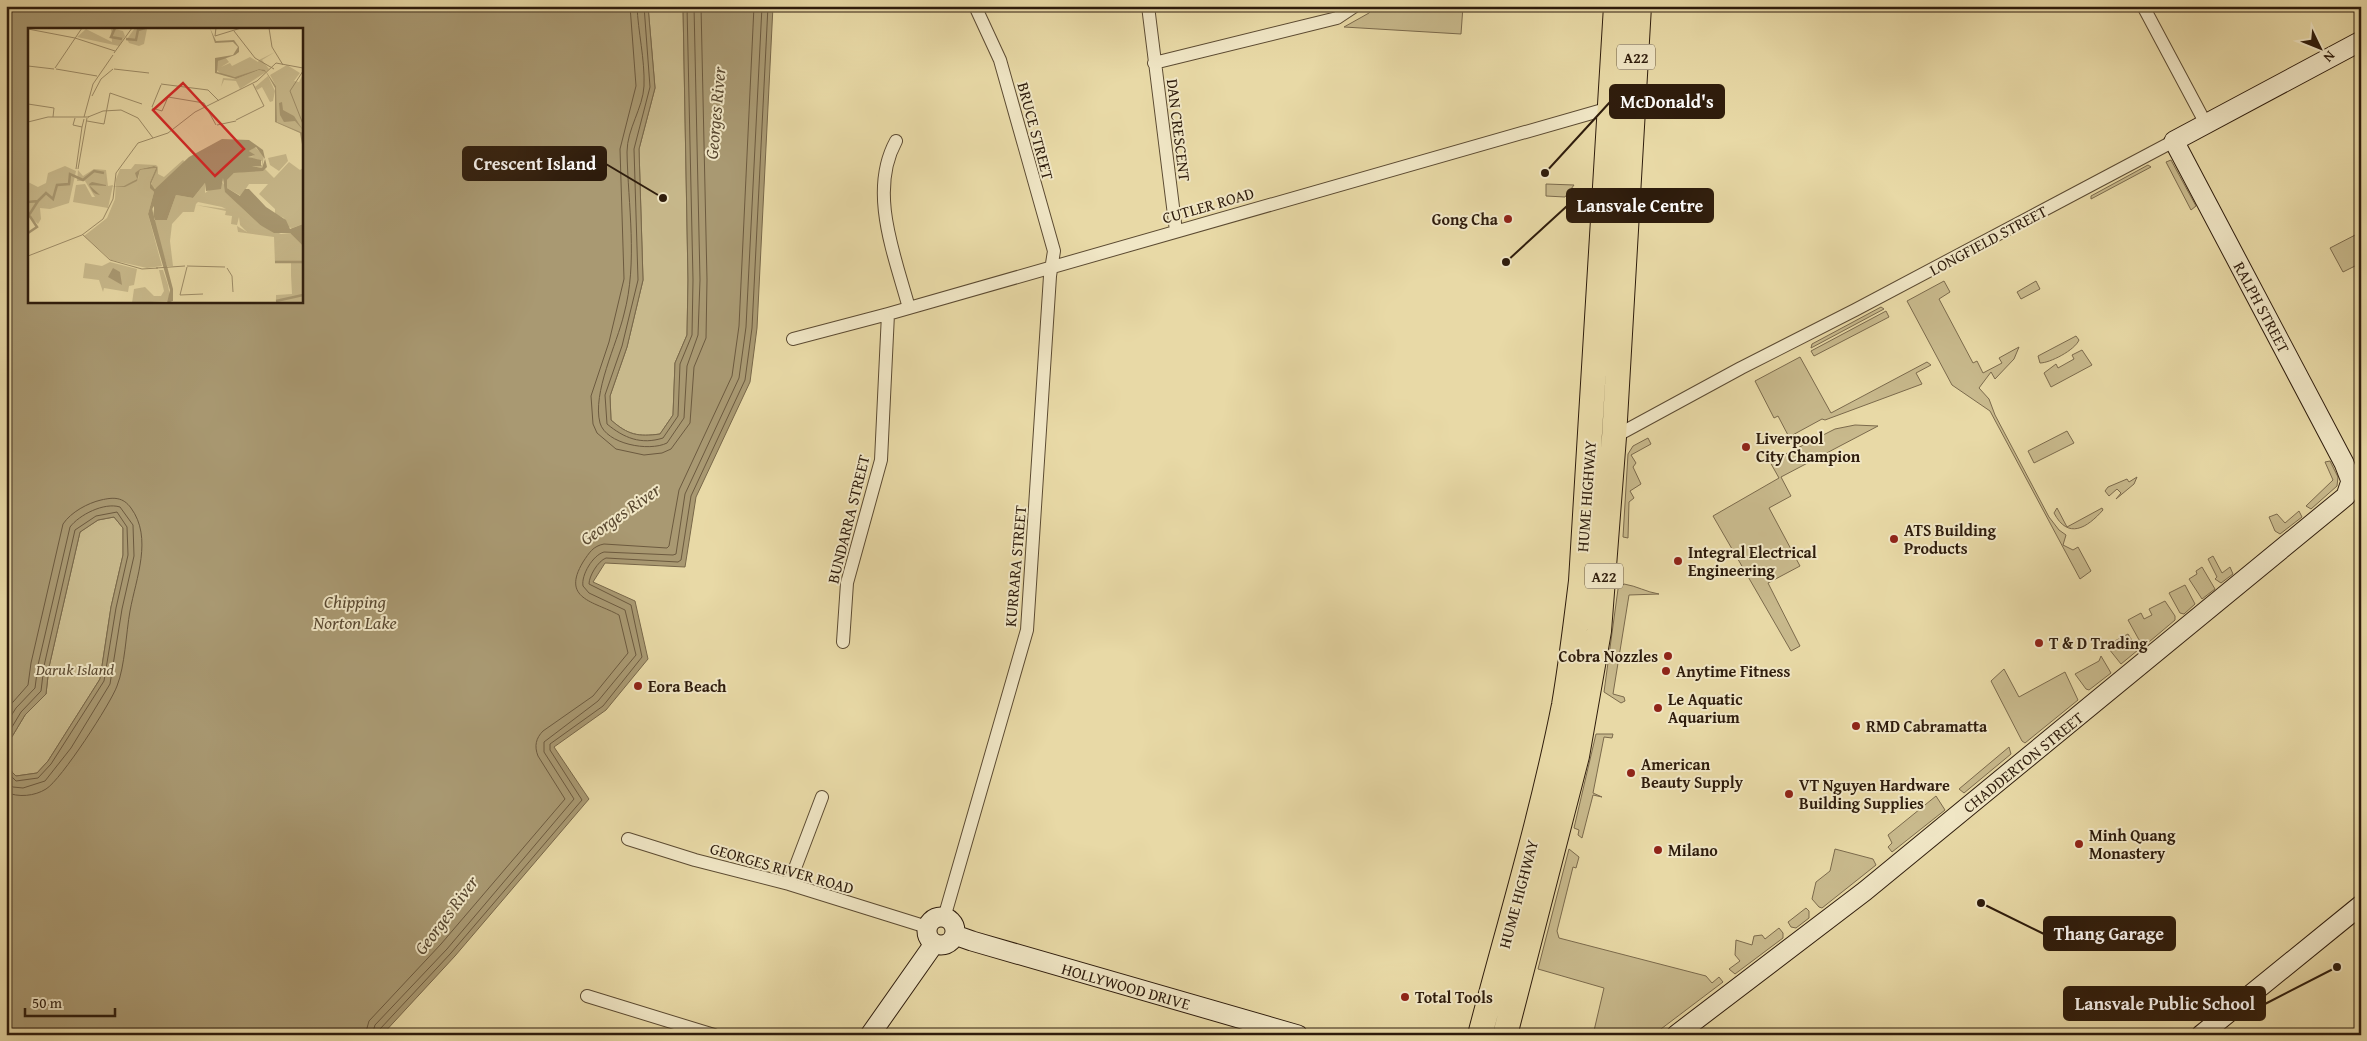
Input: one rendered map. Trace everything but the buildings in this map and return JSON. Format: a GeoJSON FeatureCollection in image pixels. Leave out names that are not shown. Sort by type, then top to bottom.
{"type":"FeatureCollection","features":[{"type":"Feature","properties":{"kind":"highway","name":"HUME HIGHWAY"},"geometry":{"type":"LineString","coordinates":[[1505,1035],[1567,798],[1590,694],[1603,592],[1614,437],[1622,108],[1616,6]]}},
{"type":"Feature","properties":{"kind":"highway","name":"HUME HIGHWAY"},"geometry":{"type":"LineString","coordinates":[[1480,1035],[1550,765],[1564,705],[1574,643],[1622,108],[1639,6]]}},
{"type":"Feature","properties":{"kind":"street","name":"BRUCE STREET"},"geometry":{"type":"LineString","coordinates":[[976,6],[1000,60],[1051,238],[1054,251],[1053,267]]}},
{"type":"Feature","properties":{"kind":"street","name":"DAN CRESCENT"},"geometry":{"type":"LineString","coordinates":[[1148,6],[1176,231]]}},
{"type":"Feature","properties":{"kind":"street","name":"DAN CRESCENT"},"geometry":{"type":"LineString","coordinates":[[1154,63],[1337,18],[1355,6]]}},
{"type":"Feature","properties":{"kind":"street"},"geometry":{"type":"LineString","coordinates":[[2143,6],[2206,124]]}},
{"type":"Feature","properties":{"kind":"street","name":"LONGFIELD STREET"},"geometry":{"type":"LineString","coordinates":[[1614,437],[1732,372],[1862,306],[2361,40]]}},
{"type":"Feature","properties":{"kind":"street","name":"CUTLER ROAD"},"geometry":{"type":"LineString","coordinates":[[793,340],[1176,231],[1622,108]]}},
{"type":"Feature","properties":{"kind":"street"},"geometry":{"type":"LineString","coordinates":[[896,141],[890,153],[886,172],[886,216],[888,231],[909,308]]}},
{"type":"Feature","properties":{"kind":"street","name":"RALPH STREET"},"geometry":{"type":"LineString","coordinates":[[2174,141],[2349,473]]}},
{"type":"Feature","properties":{"kind":"street","name":"KURRARA STREET"},"geometry":{"type":"LineString","coordinates":[[944,918],[1027,630],[1050,276],[1053,267]]}},
{"type":"Feature","properties":{"kind":"street","name":"BUNDARRA STREET"},"geometry":{"type":"LineString","coordinates":[[842,642],[847,584],[881,460],[888,314]]}},
{"type":"Feature","properties":{"kind":"street","name":"CHADDERTON STREET"},"geometry":{"type":"LineString","coordinates":[[1676,1035],[1865,891],[2339,504],[2350,489],[2349,473]]}},
{"type":"Feature","properties":{"kind":"street"},"geometry":{"type":"LineString","coordinates":[[789,884],[822,797]]}},
{"type":"Feature","properties":{"kind":"street","name":"GEORGES RIVER ROAD"},"geometry":{"type":"LineString","coordinates":[[628,839],[695,860],[789,884],[931,936]]}},
{"type":"Feature","properties":{"kind":"street"},"geometry":{"type":"LineString","coordinates":[[2201,1035],[2361,905]]}},
{"type":"Feature","properties":{"kind":"street"},"geometry":{"type":"LineString","coordinates":[[870,1035],[931,936],[936,918],[944,918],[951,922],[955,934],[946,944],[931,936]]}},
{"type":"Feature","properties":{"kind":"street","name":"HOLLYWOOD DRIVE"},"geometry":{"type":"LineString","coordinates":[[955,934],[981,944],[1298,1035]]}},
{"type":"Feature","properties":{"kind":"street"},"geometry":{"type":"LineString","coordinates":[[587,996],[714,1035]]}},
{"type":"Feature","properties":{"kind":"green space"},"geometry":{"type":"Polygon","coordinates":[[[648,6],[683,6],[688,280],[687,335],[675,363],[673,415],[660,434],[639,435],[628,432],[611,420],[610,396],[627,347],[643,280],[639,149],[655,88],[648,6]]]}},
{"type":"Feature","properties":{"kind":"green space"},"geometry":{"type":"Polygon","coordinates":[[[1375,6],[1463,6],[1461,34],[1344,27],[1369,13],[1375,6]]]}},
{"type":"Feature","properties":{"kind":"green space"},"geometry":{"type":"Polygon","coordinates":[[[2171,160],[2196,206],[2191,210],[2166,162],[2171,160]]]}},
{"type":"Feature","properties":{"kind":"green space"},"geometry":{"type":"Polygon","coordinates":[[[2148,165],[2151,167],[2091,199],[2091,196],[2148,165]]]}},
{"type":"Feature","properties":{"kind":"green space"},"geometry":{"type":"Polygon","coordinates":[[[1546,184],[1574,185],[1565,197],[1546,196],[1546,184]]]}},
{"type":"Feature","properties":{"kind":"green space"},"geometry":{"type":"Polygon","coordinates":[[[2361,232],[2361,263],[2343,272],[2330,248],[2361,232]]]}},
{"type":"Feature","properties":{"kind":"green space"},"geometry":{"type":"Polygon","coordinates":[[[1944,281],[1950,292],[1939,299],[1973,363],[1977,361],[1983,373],[2002,363],[1999,358],[2019,347],[2014,359],[1995,379],[1991,372],[1979,388],[1989,399],[1995,415],[2049,517],[2059,530],[2066,535],[2063,545],[2073,550],[2078,547],[2091,571],[2080,579],[1990,411],[1952,385],[1907,301],[1944,281]]]}},
{"type":"Feature","properties":{"kind":"green space"},"geometry":{"type":"Polygon","coordinates":[[[2036,281],[2040,289],[2021,299],[2017,292],[2036,281]]]}},
{"type":"Feature","properties":{"kind":"green space"},"geometry":{"type":"Polygon","coordinates":[[[1881,307],[1884,309],[1811,348],[1812,344],[1881,307]]]}},
{"type":"Feature","properties":{"kind":"green space"},"geometry":{"type":"Polygon","coordinates":[[[1886,311],[1889,317],[1814,356],[1811,351],[1886,311]]]}},
{"type":"Feature","properties":{"kind":"green space"},"geometry":{"type":"Polygon","coordinates":[[[2076,336],[2079,340],[2077,344],[2068,352],[2050,361],[2040,363],[2038,356],[2076,336]]]}},
{"type":"Feature","properties":{"kind":"green space"},"geometry":{"type":"Polygon","coordinates":[[[2082,350],[2092,365],[2051,387],[2044,373],[2056,364],[2058,368],[2074,359],[2072,355],[2082,350]]]}},
{"type":"Feature","properties":{"kind":"green space"},"geometry":{"type":"Polygon","coordinates":[[[1800,357],[1831,413],[1927,362],[1931,365],[1916,373],[1922,384],[1825,420],[1822,419],[1789,437],[1778,416],[1774,418],[1755,381],[1800,357]]]}},
{"type":"Feature","properties":{"kind":"green space"},"geometry":{"type":"Polygon","coordinates":[[[1855,425],[1878,426],[1781,477],[1791,496],[1769,508],[1800,566],[1768,583],[1800,646],[1791,651],[1713,516],[1779,478],[1770,462],[1835,429],[1855,425]]]}},
{"type":"Feature","properties":{"kind":"green space"},"geometry":{"type":"Polygon","coordinates":[[[2067,431],[2074,443],[2034,463],[2028,451],[2067,431]]]}},
{"type":"Feature","properties":{"kind":"green space"},"geometry":{"type":"Polygon","coordinates":[[[1648,438],[1651,444],[1631,455],[1636,463],[1633,467],[1641,484],[1630,491],[1634,498],[1629,502],[1628,538],[1623,537],[1628,454],[1633,446],[1648,438]]]}},
{"type":"Feature","properties":{"kind":"green space"},"geometry":{"type":"Polygon","coordinates":[[[2330,461],[2338,477],[2337,486],[2311,509],[2306,506],[2333,480],[2325,462],[2330,461]]]}},
{"type":"Feature","properties":{"kind":"green space"},"geometry":{"type":"Polygon","coordinates":[[[2137,477],[2134,484],[2116,499],[2121,493],[2117,489],[2109,496],[2105,491],[2108,487],[2127,479],[2129,482],[2137,477]]]}},
{"type":"Feature","properties":{"kind":"green space"},"geometry":{"type":"Polygon","coordinates":[[[2057,508],[2067,527],[2059,521],[2054,513],[2057,508]]]}},
{"type":"Feature","properties":{"kind":"green space"},"geometry":{"type":"Polygon","coordinates":[[[2102,508],[2103,510],[2091,522],[2071,529],[2067,527],[2102,508]]]}},
{"type":"Feature","properties":{"kind":"green space"},"geometry":{"type":"Polygon","coordinates":[[[2299,511],[2302,517],[2280,534],[2275,531],[2269,517],[2277,514],[2285,523],[2299,511]]]}},
{"type":"Feature","properties":{"kind":"green space","name":"Daruk Island"},"geometry":{"type":"Polygon","coordinates":[[[114,517],[123,528],[123,555],[111,607],[100,679],[48,761],[37,773],[16,776],[12,772],[7,759],[10,740],[25,715],[46,694],[49,667],[80,532],[98,520],[114,517]]]}},
{"type":"Feature","properties":{"kind":"green space"},"geometry":{"type":"Polygon","coordinates":[[[2213,556],[2222,573],[2230,567],[2233,574],[2221,583],[2215,579],[2217,577],[2208,559],[2213,556]]]}},
{"type":"Feature","properties":{"kind":"green space"},"geometry":{"type":"Polygon","coordinates":[[[2202,567],[2215,589],[2202,599],[2189,579],[2197,574],[2196,571],[2202,567]]]}},
{"type":"Feature","properties":{"kind":"green space"},"geometry":{"type":"Polygon","coordinates":[[[1624,584],[1659,594],[1629,595],[1613,694],[1624,697],[1625,701],[1621,703],[1604,692],[1618,589],[1624,584]]]}},
{"type":"Feature","properties":{"kind":"green space"},"geometry":{"type":"Polygon","coordinates":[[[2185,585],[2195,604],[2184,614],[2180,613],[2169,593],[2185,585]]]}},
{"type":"Feature","properties":{"kind":"green space"},"geometry":{"type":"Polygon","coordinates":[[[2165,601],[2175,616],[2175,620],[2143,647],[2128,620],[2141,613],[2144,619],[2152,615],[2149,609],[2165,601]]]}},
{"type":"Feature","properties":{"kind":"green space"},"geometry":{"type":"Polygon","coordinates":[[[2128,634],[2138,650],[2121,664],[2109,649],[2115,646],[2113,642],[2128,634]]]}},
{"type":"Feature","properties":{"kind":"green space"},"geometry":{"type":"Polygon","coordinates":[[[2101,656],[2111,673],[2089,690],[2086,689],[2075,674],[2099,661],[2101,656]]]}},
{"type":"Feature","properties":{"kind":"green space"},"geometry":{"type":"Polygon","coordinates":[[[2004,669],[2019,697],[2065,672],[2078,700],[2025,743],[2022,741],[1991,681],[2004,669]]]}},
{"type":"Feature","properties":{"kind":"green space"},"geometry":{"type":"Polygon","coordinates":[[[1596,734],[1613,734],[1612,738],[1604,737],[1593,793],[1602,797],[1593,795],[1582,838],[1578,835],[1579,830],[1574,828],[1596,734]]]}},
{"type":"Feature","properties":{"kind":"green space"},"geometry":{"type":"Polygon","coordinates":[[[2009,747],[2011,754],[1964,793],[1959,789],[2009,747]]]}},
{"type":"Feature","properties":{"kind":"green space"},"geometry":{"type":"Polygon","coordinates":[[[1936,796],[1945,810],[1892,852],[1888,847],[1892,843],[1888,835],[1936,796]]]}},
{"type":"Feature","properties":{"kind":"green space"},"geometry":{"type":"Polygon","coordinates":[[[1569,849],[1579,857],[1576,868],[1573,867],[1557,931],[1559,938],[1706,976],[1712,983],[1719,977],[1723,982],[1653,1035],[1593,1035],[1604,988],[1538,969],[1569,849]]]}},
{"type":"Feature","properties":{"kind":"green space"},"geometry":{"type":"Polygon","coordinates":[[[1835,849],[1873,859],[1876,865],[1822,908],[1812,899],[1816,882],[1830,871],[1835,849]]]}},
{"type":"Feature","properties":{"kind":"green space"},"geometry":{"type":"Polygon","coordinates":[[[1806,908],[1809,911],[1809,918],[1796,928],[1791,927],[1788,922],[1806,908]]]}},
{"type":"Feature","properties":{"kind":"green space"},"geometry":{"type":"Polygon","coordinates":[[[1779,928],[1783,933],[1783,938],[1735,974],[1729,969],[1740,961],[1735,955],[1736,940],[1752,945],[1754,936],[1762,935],[1765,939],[1779,928]]]}},
{"type":"Feature","properties":{"kind":"water","name":"Chipping Norton Lake"},"geometry":{"type":"Polygon","coordinates":[[[6,6],[648,6],[655,88],[639,149],[643,280],[627,347],[610,396],[611,420],[628,432],[645,435],[660,434],[673,415],[675,363],[687,335],[688,280],[683,6],[773,6],[757,328],[750,382],[696,497],[685,567],[605,563],[593,582],[635,601],[648,659],[606,710],[554,747],[589,799],[455,956],[382,1035],[6,1035],[6,6]],[[114,517],[98,520],[80,532],[49,667],[46,694],[25,715],[10,740],[7,759],[12,772],[16,776],[37,773],[48,761],[100,679],[111,607],[123,555],[123,528],[114,517]]]}},
{"type":"Feature","properties":{"kind":"place","name":"McDonald's"},"geometry":{"type":"Point","coordinates":[1545,173]}},
{"type":"Feature","properties":{"kind":"place","name":"Crescent Island"},"geometry":{"type":"Point","coordinates":[663,198]}},
{"type":"Feature","properties":{"kind":"place","name":"Gong Cha"},"geometry":{"type":"Point","coordinates":[1508,219]}},
{"type":"Feature","properties":{"kind":"place","name":"Lansvale Centre"},"geometry":{"type":"Point","coordinates":[1506,262]}},
{"type":"Feature","properties":{"kind":"place","name":"Liverpool City Champion"},"geometry":{"type":"Point","coordinates":[1746,447]}},
{"type":"Feature","properties":{"kind":"place","name":"ATS Building Products"},"geometry":{"type":"Point","coordinates":[1894,539]}},
{"type":"Feature","properties":{"kind":"place","name":"Integral Electrical Engineering"},"geometry":{"type":"Point","coordinates":[1678,561]}},
{"type":"Feature","properties":{"kind":"place","name":"T & D Trading"},"geometry":{"type":"Point","coordinates":[2039,643]}},
{"type":"Feature","properties":{"kind":"place","name":"Cobra Nozzles"},"geometry":{"type":"Point","coordinates":[1668,656]}},
{"type":"Feature","properties":{"kind":"place","name":"Anytime Fitness"},"geometry":{"type":"Point","coordinates":[1666,671]}},
{"type":"Feature","properties":{"kind":"place","name":"Eora Beach"},"geometry":{"type":"Point","coordinates":[638,686]}},
{"type":"Feature","properties":{"kind":"place","name":"Le Aquatic Aquarium"},"geometry":{"type":"Point","coordinates":[1658,708]}},
{"type":"Feature","properties":{"kind":"place","name":"RMD Cabramatta"},"geometry":{"type":"Point","coordinates":[1856,726]}},
{"type":"Feature","properties":{"kind":"place","name":"American Beauty Supply"},"geometry":{"type":"Point","coordinates":[1631,773]}},
{"type":"Feature","properties":{"kind":"place","name":"VT Nguyen Hardware Building Supplies"},"geometry":{"type":"Point","coordinates":[1789,794]}},
{"type":"Feature","properties":{"kind":"place","name":"Minh Quang Monastery"},"geometry":{"type":"Point","coordinates":[2079,844]}},
{"type":"Feature","properties":{"kind":"place","name":"Milano"},"geometry":{"type":"Point","coordinates":[1658,850]}},
{"type":"Feature","properties":{"kind":"place","name":"Thang Garage"},"geometry":{"type":"Point","coordinates":[1981,903]}},
{"type":"Feature","properties":{"kind":"place","name":"Lansvale Public School"},"geometry":{"type":"Point","coordinates":[2337,967]}},
{"type":"Feature","properties":{"kind":"place","name":"Total Tools"},"geometry":{"type":"Point","coordinates":[1405,997]}},
{"type":"Feature","properties":{"kind":"water label","name":"Georges River"},"geometry":{"type":"Point","coordinates":[715,113]}},
{"type":"Feature","properties":{"kind":"water label","name":"Georges River"},"geometry":{"type":"Point","coordinates":[620,514]}},
{"type":"Feature","properties":{"kind":"water label","name":"Georges River"},"geometry":{"type":"Point","coordinates":[446,915]}}]}
